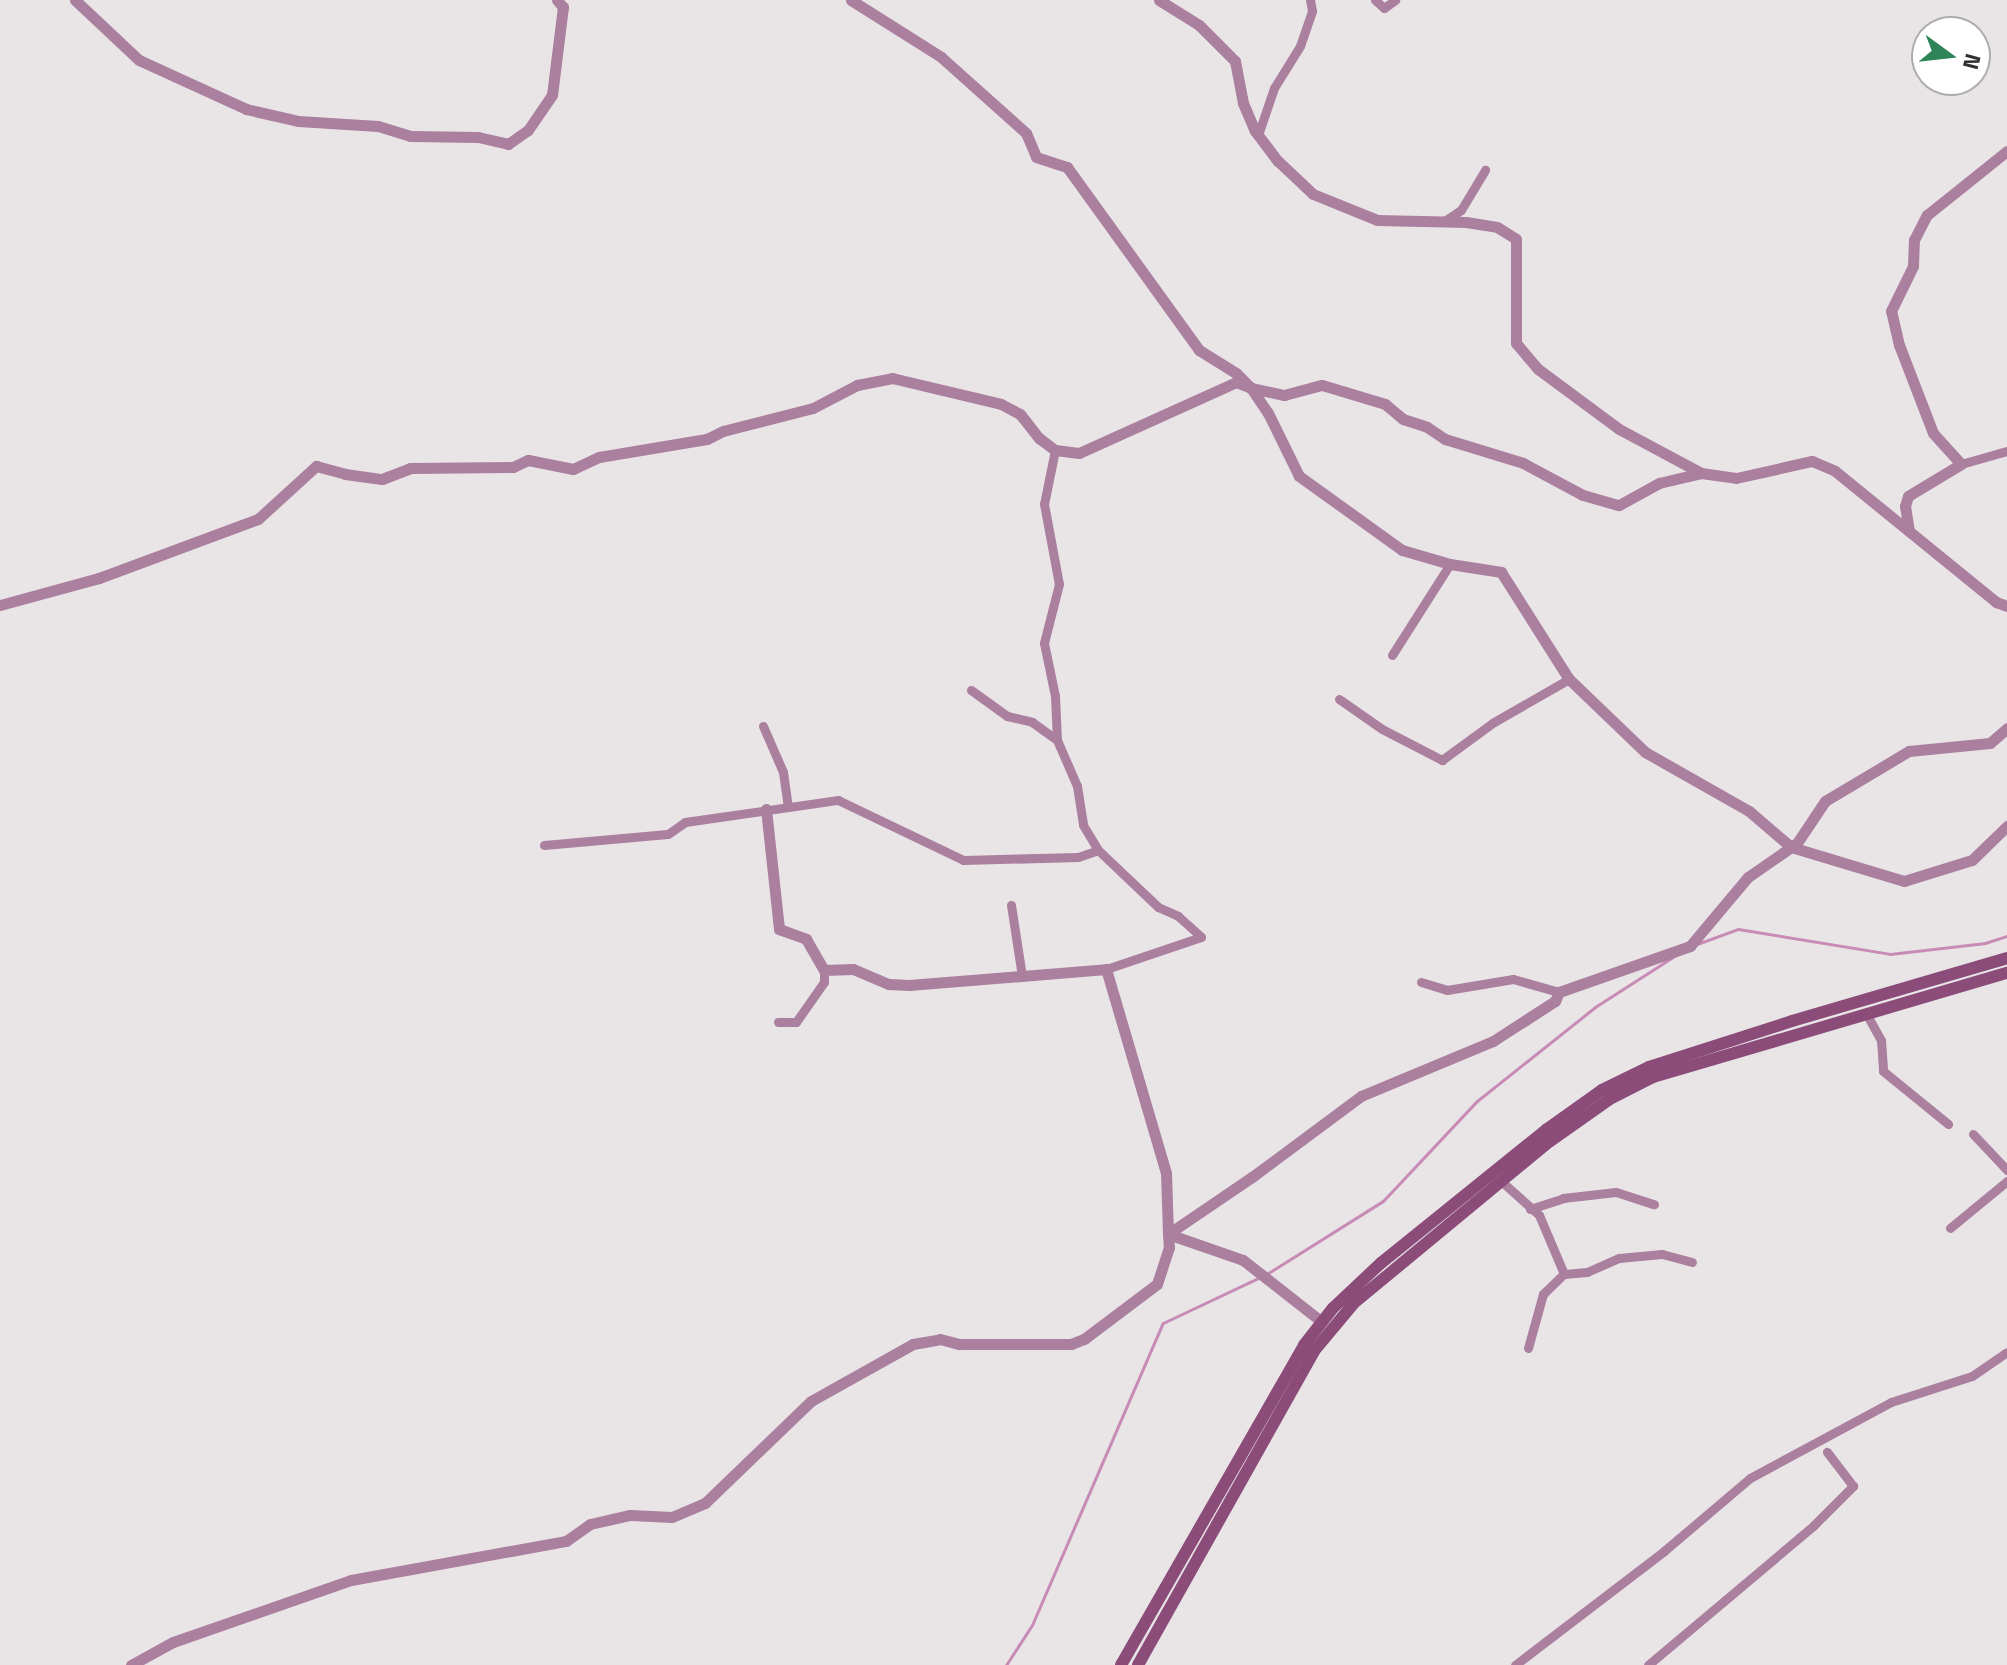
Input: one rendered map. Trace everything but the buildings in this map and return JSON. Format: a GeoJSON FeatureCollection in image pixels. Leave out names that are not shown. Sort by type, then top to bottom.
{"type":"FeatureCollection","features":[{"type":"Feature","properties":{"kind":"main road"},"geometry":{"type":"LineString","coordinates":[[1121,1665],[1304,1345],[1322,1322],[1381,1263],[1602,1090],[1649,1067],[2007,958]]}},
{"type":"Feature","properties":{"kind":"main road"},"geometry":{"type":"LineString","coordinates":[[1138,1665],[1314,1351],[1354,1303],[1501,1181],[1610,1099],[1653,1077],[2007,973]]}},
{"type":"Feature","properties":{"kind":"street"},"geometry":{"type":"LineString","coordinates":[[75,0],[139,60],[246,109],[298,121],[378,126],[410,136],[478,137],[508,144],[528,130],[552,95],[563,7],[557,0]]}},
{"type":"Feature","properties":{"kind":"street"},"geometry":{"type":"LineString","coordinates":[[851,0],[941,57],[1026,133],[1036,157],[1067,167],[1199,350],[1236,373],[1251,388],[1268,413],[1299,476],[1402,550],[1450,564],[1501,572],[1569,679],[1645,752],[1749,811],[1791,847],[1904,881],[1972,860],[2007,826]]}},
{"type":"Feature","properties":{"kind":"street"},"geometry":{"type":"LineString","coordinates":[[1159,0],[1199,25],[1235,61],[1243,103],[1258,135],[1278,161],[1313,194],[1377,220],[1497,227],[1516,239],[1516,343],[1538,369],[1619,429],[1701,473],[1736,478],[1812,461],[1835,471],[1996,602],[2007,606]]}},
{"type":"Feature","properties":{"kind":"street"},"geometry":{"type":"LineString","coordinates":[[1258,135],[1274,88],[1300,46],[1312,11],[1310,0]]}},
{"type":"Feature","properties":{"kind":"street"},"geometry":{"type":"LineString","coordinates":[[1375,0],[1384,8],[1395,0]]}},
{"type":"Feature","properties":{"kind":"street"},"geometry":{"type":"LineString","coordinates":[[1961,464],[1933,433],[1899,345],[1891,311],[1913,266],[1914,240],[1927,215],[2007,151]]}},
{"type":"Feature","properties":{"kind":"street"},"geometry":{"type":"LineString","coordinates":[[1439,223],[1461,210],[1485,170]]}},
{"type":"Feature","properties":{"kind":"street"},"geometry":{"type":"LineString","coordinates":[[0,605],[99,578],[258,519],[316,466],[382,479],[410,468],[513,467],[528,460],[573,469],[599,457],[707,439],[723,431],[813,408],[857,385],[892,378],[1001,404],[1020,414],[1039,438],[1055,450],[1079,453],[1236,382],[1284,395],[1322,385],[1385,404],[1403,419],[1427,427],[1445,439],[1523,463],[1583,495],[1619,505],[1659,483],[1701,473]]}},
{"type":"Feature","properties":{"kind":"street"},"geometry":{"type":"LineString","coordinates":[[824,970],[853,969],[889,984],[909,985],[1106,969],[1201,937],[1178,916],[1158,907],[1098,850],[1083,825],[1077,786],[1057,740],[1055,696],[1044,643],[1059,584],[1044,504],[1055,450]]}},
{"type":"Feature","properties":{"kind":"street"},"geometry":{"type":"LineString","coordinates":[[1909,531],[1905,506],[1908,496],[1961,464],[2007,451]]}},
{"type":"Feature","properties":{"kind":"street"},"geometry":{"type":"LineString","coordinates":[[1392,655],[1450,564]]}},
{"type":"Feature","properties":{"kind":"street"},"geometry":{"type":"LineString","coordinates":[[1339,699],[1382,729],[1442,760],[1494,722],[1569,679]]}},
{"type":"Feature","properties":{"kind":"street"},"geometry":{"type":"LineString","coordinates":[[971,690],[1007,716],[1032,722],[1057,740]]}},
{"type":"Feature","properties":{"kind":"street"},"geometry":{"type":"LineString","coordinates":[[763,726],[783,772],[788,807]]}},
{"type":"Feature","properties":{"kind":"street"},"geometry":{"type":"LineString","coordinates":[[1421,982],[1447,990],[1513,979],[1559,992],[1690,946],[1748,877],[1797,843],[1825,801],[1909,751],[1990,743],[2007,728]]}},
{"type":"Feature","properties":{"kind":"street"},"geometry":{"type":"LineString","coordinates":[[544,845],[668,834],[685,822],[838,800],[963,860],[1078,857],[1098,850]]}},
{"type":"Feature","properties":{"kind":"street"},"geometry":{"type":"LineString","coordinates":[[766,809],[779,929],[806,939],[824,970],[824,982],[796,1022],[778,1022]]}},
{"type":"Feature","properties":{"kind":"street"},"geometry":{"type":"LineString","coordinates":[[1011,905],[1022,976]]}},
{"type":"Feature","properties":{"kind":"street"},"geometry":{"type":"LineString","coordinates":[[131,1665],[173,1642],[351,1580],[566,1541],[590,1524],[630,1515],[672,1517],[694,1508],[705,1503],[811,1401],[913,1344],[940,1339],[959,1344],[1071,1344],[1084,1339],[1157,1284],[1169,1248],[1166,1173],[1106,969]]}},
{"type":"Feature","properties":{"kind":"street"},"geometry":{"type":"LineString","coordinates":[[1168,1234],[1252,1177],[1361,1096],[1493,1041],[1555,1001],[1559,992]]}},
{"type":"Feature","properties":{"kind":"street"},"geometry":{"type":"LineString","coordinates":[[1867,1015],[1881,1040],[1883,1071],[1948,1124]]}},
{"type":"Feature","properties":{"kind":"street"},"geometry":{"type":"LineString","coordinates":[[1973,1134],[2007,1170]]}},
{"type":"Feature","properties":{"kind":"street"},"geometry":{"type":"LineString","coordinates":[[1501,1181],[1546,1227],[1564,1274]]}},
{"type":"Feature","properties":{"kind":"street"},"geometry":{"type":"LineString","coordinates":[[1950,1228],[2007,1181]]}},
{"type":"Feature","properties":{"kind":"street"},"geometry":{"type":"LineString","coordinates":[[1530,1209],[1563,1198],[1616,1192],[1654,1204]]}},
{"type":"Feature","properties":{"kind":"street"},"geometry":{"type":"LineString","coordinates":[[1168,1234],[1243,1260],[1283,1288],[1322,1322]]}},
{"type":"Feature","properties":{"kind":"street"},"geometry":{"type":"LineString","coordinates":[[1528,1348],[1543,1294],[1564,1274],[1587,1272],[1619,1258],[1662,1254],[1692,1262]]}},
{"type":"Feature","properties":{"kind":"street"},"geometry":{"type":"LineString","coordinates":[[1515,1665],[1664,1551],[1750,1478],[1891,1402],[1972,1376],[2007,1352]]}},
{"type":"Feature","properties":{"kind":"street"},"geometry":{"type":"LineString","coordinates":[[1648,1665],[1813,1526],[1853,1486],[1827,1452]]}},
{"type":"Feature","properties":{"kind":"waterway"},"geometry":{"type":"LineString","coordinates":[[1697,944],[1738,929],[1890,954],[1985,943],[2007,936]]}},
{"type":"Feature","properties":{"kind":"waterway"},"geometry":{"type":"LineString","coordinates":[[1265,1275],[1383,1201],[1477,1101],[1595,1007],[1673,957]]}},
{"type":"Feature","properties":{"kind":"waterway"},"geometry":{"type":"LineString","coordinates":[[1006,1665],[1032,1625],[1163,1323],[1258,1278]]}}]}
